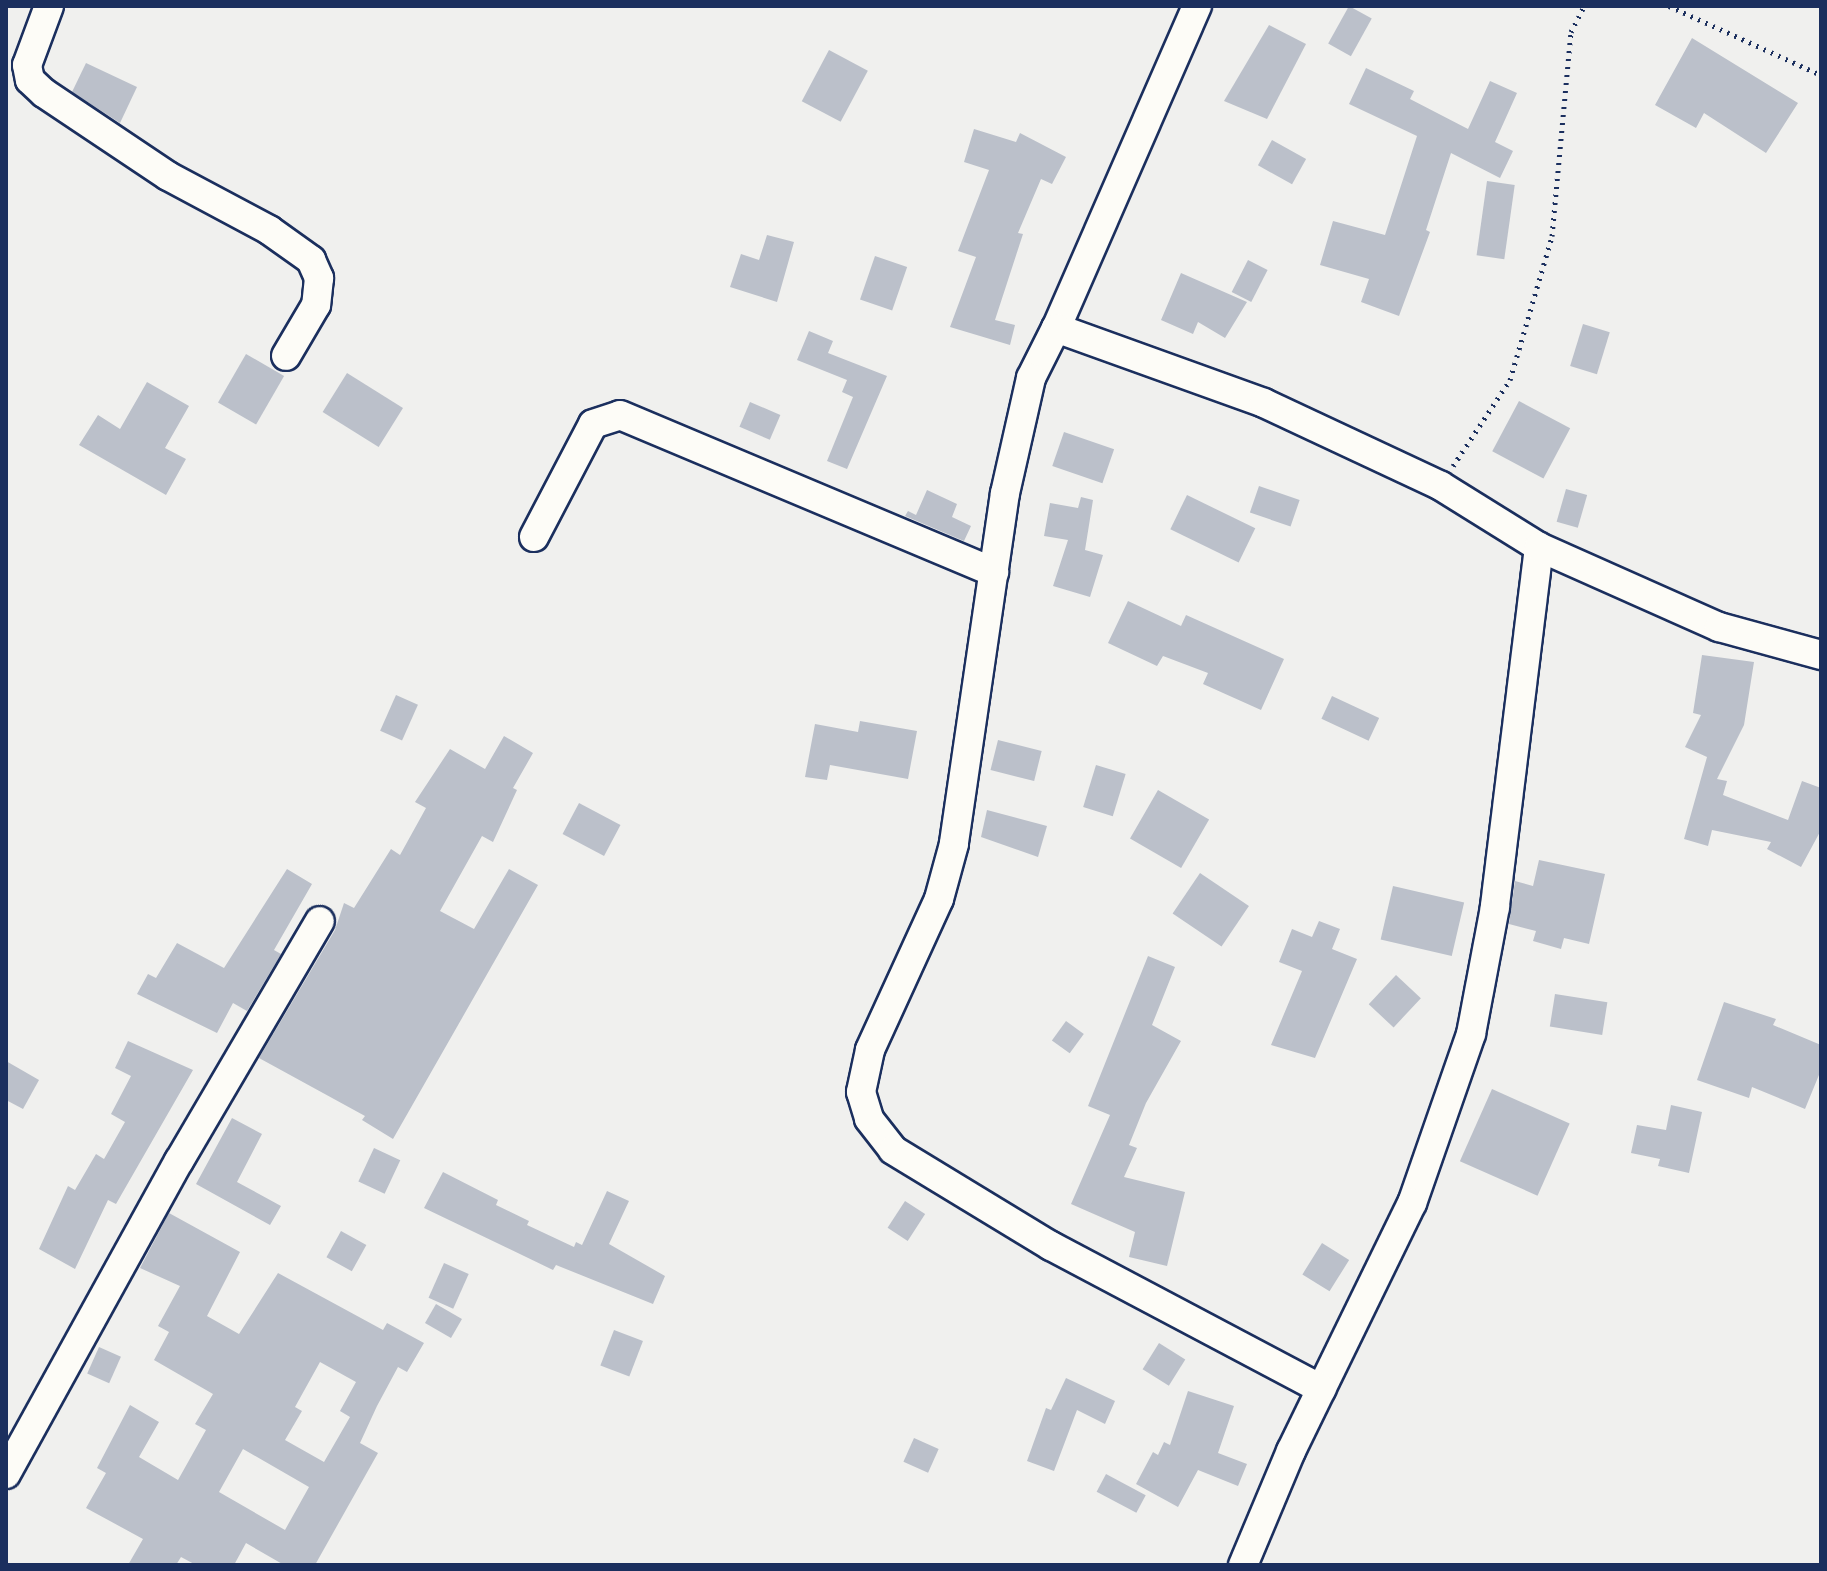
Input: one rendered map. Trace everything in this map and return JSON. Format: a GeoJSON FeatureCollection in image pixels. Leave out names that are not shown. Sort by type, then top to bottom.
{"type":"FeatureCollection","features":[{"type":"Feature","properties":{"kind":"street"},"geometry":{"type":"LineString","coordinates":[[49,6],[27,65],[30,80],[44,93],[168,176],[269,230],[311,260],[319,278],[316,305],[286,356]]}},
{"type":"Feature","properties":{"kind":"street"},"geometry":{"type":"LineString","coordinates":[[1197,6],[1056,328],[1031,378],[1016,436],[954,844],[939,899],[870,1050],[861,1092],[869,1119],[893,1150],[1051,1246],[1321,1389]]}},
{"type":"Feature","properties":{"kind":"street"},"geometry":{"type":"LineString","coordinates":[[1056,328],[1264,403],[1441,486],[1539,547],[1719,627],[1821,655]]}},
{"type":"Feature","properties":{"kind":"street"},"geometry":{"type":"LineString","coordinates":[[534,537],[593,424],[620,415],[994,572]]}},
{"type":"Feature","properties":{"kind":"street"},"geometry":{"type":"LineString","coordinates":[[1243,1565],[1321,1389],[1412,1203],[1471,1034],[1495,907],[1539,547]]}},
{"type":"Feature","properties":{"kind":"street"},"geometry":{"type":"LineString","coordinates":[[6,1474],[179,1161],[320,921]]}},
{"type":"Feature","properties":{"kind":"path"},"geometry":{"type":"LineString","coordinates":[[1441,486],[1514,366],[1552,236],[1571,32],[1584,6]]}},
{"type":"Feature","properties":{"kind":"path"},"geometry":{"type":"LineString","coordinates":[[1669,6],[1821,75]]}},
{"type":"Feature","properties":{"kind":"building"},"geometry":{"type":"Polygon","coordinates":[[[1349,6],[1372,19],[1351,56],[1328,44],[1349,6]]]}},
{"type":"Feature","properties":{"kind":"building"},"geometry":{"type":"Polygon","coordinates":[[[1269,25],[1306,44],[1267,119],[1224,101],[1269,25]]]}},
{"type":"Feature","properties":{"kind":"building"},"geometry":{"type":"Polygon","coordinates":[[[1692,38],[1798,103],[1766,153],[1704,113],[1696,128],[1655,105],[1692,38]]]}},
{"type":"Feature","properties":{"kind":"building"},"geometry":{"type":"Polygon","coordinates":[[[829,50],[868,71],[841,122],[802,101],[829,50]]]}},
{"type":"Feature","properties":{"kind":"building"},"geometry":{"type":"Polygon","coordinates":[[[86,63],[137,87],[120,123],[72,92],[86,63]]]}},
{"type":"Feature","properties":{"kind":"building"},"geometry":{"type":"Polygon","coordinates":[[[1366,68],[1414,91],[1410,99],[1468,129],[1490,81],[1517,93],[1495,142],[1513,151],[1500,178],[1451,153],[1426,230],[1430,232],[1399,316],[1361,302],[1369,279],[1320,265],[1333,221],[1385,235],[1417,136],[1349,104],[1366,68]]]}},
{"type":"Feature","properties":{"kind":"building"},"geometry":{"type":"Polygon","coordinates":[[[974,129],[1016,142],[1020,133],[1066,157],[1052,184],[1041,179],[1018,233],[1023,234],[995,320],[1015,325],[1010,345],[950,327],[976,257],[958,251],[989,170],[964,162],[974,129]]]}},
{"type":"Feature","properties":{"kind":"building"},"geometry":{"type":"Polygon","coordinates":[[[1272,140],[1306,159],[1292,184],[1258,165],[1272,140]]]}},
{"type":"Feature","properties":{"kind":"building"},"geometry":{"type":"Polygon","coordinates":[[[1487,181],[1515,185],[1504,259],[1477,255],[1487,181]]]}},
{"type":"Feature","properties":{"kind":"building"},"geometry":{"type":"Polygon","coordinates":[[[767,235],[794,242],[777,302],[730,287],[741,254],[759,260],[767,235]]]}},
{"type":"Feature","properties":{"kind":"building"},"geometry":{"type":"Polygon","coordinates":[[[875,256],[907,267],[892,311],[860,299],[875,256]]]}},
{"type":"Feature","properties":{"kind":"building"},"geometry":{"type":"Polygon","coordinates":[[[1248,260],[1268,270],[1251,302],[1232,292],[1248,260]]]}},
{"type":"Feature","properties":{"kind":"building"},"geometry":{"type":"Polygon","coordinates":[[[1181,273],[1247,302],[1225,338],[1198,322],[1193,334],[1161,320],[1181,273]]]}},
{"type":"Feature","properties":{"kind":"building"},"geometry":{"type":"Polygon","coordinates":[[[1583,324],[1610,332],[1597,374],[1570,366],[1583,324]]]}},
{"type":"Feature","properties":{"kind":"building"},"geometry":{"type":"Polygon","coordinates":[[[809,331],[833,341],[828,353],[887,376],[847,469],[827,461],[853,397],[842,392],[847,380],[797,360],[809,331]]]}},
{"type":"Feature","properties":{"kind":"building"},"geometry":{"type":"Polygon","coordinates":[[[246,354],[284,376],[256,424],[218,402],[246,354]]]}},
{"type":"Feature","properties":{"kind":"building"},"geometry":{"type":"Polygon","coordinates":[[[347,373],[403,408],[379,447],[323,412],[347,373]]]}},
{"type":"Feature","properties":{"kind":"building"},"geometry":{"type":"Polygon","coordinates":[[[147,382],[189,406],[165,448],[186,459],[166,495],[79,445],[98,415],[120,429],[147,382]]]}},
{"type":"Feature","properties":{"kind":"building"},"geometry":{"type":"Polygon","coordinates":[[[1519,401],[1570,428],[1543,479],[1492,451],[1519,401]]]}},
{"type":"Feature","properties":{"kind":"building"},"geometry":{"type":"Polygon","coordinates":[[[750,402],[780,415],[770,440],[739,427],[750,402]]]}},
{"type":"Feature","properties":{"kind":"building"},"geometry":{"type":"Polygon","coordinates":[[[1064,432],[1114,449],[1102,483],[1052,466],[1064,432]]]}},
{"type":"Feature","properties":{"kind":"building"},"geometry":{"type":"Polygon","coordinates":[[[1259,486],[1300,500],[1291,526],[1250,512],[1259,486]]]}},
{"type":"Feature","properties":{"kind":"building"},"geometry":{"type":"Polygon","coordinates":[[[1566,489],[1587,495],[1578,528],[1557,522],[1566,489]]]}},
{"type":"Feature","properties":{"kind":"building"},"geometry":{"type":"Polygon","coordinates":[[[927,490],[957,504],[952,517],[971,526],[964,541],[905,516],[908,511],[916,515],[927,490]]]}},
{"type":"Feature","properties":{"kind":"building"},"geometry":{"type":"Polygon","coordinates":[[[1187,495],[1255,528],[1239,562],[1170,529],[1187,495]]]}},
{"type":"Feature","properties":{"kind":"building"},"geometry":{"type":"Polygon","coordinates":[[[1081,497],[1093,500],[1085,550],[1103,555],[1090,597],[1053,586],[1068,540],[1044,536],[1050,503],[1078,508],[1081,497]]]}},
{"type":"Feature","properties":{"kind":"building"},"geometry":{"type":"Polygon","coordinates":[[[1128,601],[1181,626],[1186,615],[1284,659],[1261,710],[1203,684],[1208,673],[1163,656],[1157,666],[1108,643],[1128,601]]]}},
{"type":"Feature","properties":{"kind":"building"},"geometry":{"type":"Polygon","coordinates":[[[1702,655],[1754,662],[1744,725],[1717,779],[1727,781],[1723,795],[1788,820],[1802,781],[1821,788],[1821,830],[1801,867],[1767,849],[1771,842],[1712,830],[1708,846],[1684,839],[1707,757],[1685,747],[1701,715],[1693,713],[1702,655]]]}},
{"type":"Feature","properties":{"kind":"building"},"geometry":{"type":"Polygon","coordinates":[[[396,695],[418,705],[402,740],[380,731],[396,695]]]}},
{"type":"Feature","properties":{"kind":"building"},"geometry":{"type":"Polygon","coordinates":[[[1332,696],[1379,718],[1369,741],[1321,719],[1332,696]]]}},
{"type":"Feature","properties":{"kind":"building"},"geometry":{"type":"Polygon","coordinates":[[[860,721],[917,731],[908,779],[830,765],[827,780],[805,777],[815,724],[858,732],[860,721]]]}},
{"type":"Feature","properties":{"kind":"building"},"geometry":{"type":"Polygon","coordinates":[[[504,736],[533,753],[513,788],[517,790],[493,842],[482,836],[440,911],[474,929],[509,869],[538,885],[393,1139],[362,1120],[365,1116],[259,1058],[335,930],[344,903],[354,908],[391,849],[400,855],[426,808],[415,802],[450,749],[485,769],[504,736]]]}},
{"type":"Feature","properties":{"kind":"building"},"geometry":{"type":"Polygon","coordinates":[[[998,740],[1042,751],[1034,781],[991,770],[998,740]]]}},
{"type":"Feature","properties":{"kind":"building"},"geometry":{"type":"Polygon","coordinates":[[[1096,765],[1126,774],[1113,816],[1083,807],[1096,765]]]}},
{"type":"Feature","properties":{"kind":"building"},"geometry":{"type":"Polygon","coordinates":[[[1158,790],[1209,819],[1181,868],[1130,838],[1158,790]]]}},
{"type":"Feature","properties":{"kind":"building"},"geometry":{"type":"Polygon","coordinates":[[[579,803],[620,825],[604,856],[563,834],[579,803]]]}},
{"type":"Feature","properties":{"kind":"building"},"geometry":{"type":"Polygon","coordinates":[[[987,810],[1047,826],[1038,857],[981,837],[987,810]]]}},
{"type":"Feature","properties":{"kind":"building"},"geometry":{"type":"Polygon","coordinates":[[[1539,860],[1605,874],[1589,944],[1564,938],[1561,949],[1533,941],[1536,931],[1509,924],[1515,881],[1533,886],[1539,860]]]}},
{"type":"Feature","properties":{"kind":"building"},"geometry":{"type":"Polygon","coordinates":[[[287,869],[312,884],[274,950],[281,954],[247,1011],[233,1003],[217,1033],[137,994],[148,974],[156,978],[177,943],[224,968],[287,869]]]}},
{"type":"Feature","properties":{"kind":"building"},"geometry":{"type":"Polygon","coordinates":[[[1200,873],[1249,906],[1222,947],[1173,914],[1200,873]]]}},
{"type":"Feature","properties":{"kind":"building"},"geometry":{"type":"Polygon","coordinates":[[[1393,886],[1464,902],[1452,956],[1381,940],[1393,886]]]}},
{"type":"Feature","properties":{"kind":"building"},"geometry":{"type":"Polygon","coordinates":[[[1319,921],[1340,929],[1332,949],[1357,959],[1315,1058],[1271,1045],[1302,971],[1279,962],[1292,929],[1312,937],[1319,921]]]}},
{"type":"Feature","properties":{"kind":"building"},"geometry":{"type":"Polygon","coordinates":[[[1148,956],[1175,967],[1152,1025],[1181,1041],[1146,1103],[1129,1145],[1137,1148],[1124,1177],[1185,1192],[1167,1266],[1129,1257],[1135,1232],[1071,1204],[1110,1115],[1088,1106],[1148,956]]]}},
{"type":"Feature","properties":{"kind":"building"},"geometry":{"type":"Polygon","coordinates":[[[1396,975],[1421,998],[1394,1027],[1369,1004],[1396,975]]]}},
{"type":"Feature","properties":{"kind":"building"},"geometry":{"type":"Polygon","coordinates":[[[1555,994],[1607,1002],[1602,1035],[1550,1027],[1555,994]]]}},
{"type":"Feature","properties":{"kind":"building"},"geometry":{"type":"Polygon","coordinates":[[[1724,1002],[1776,1019],[1773,1025],[1821,1045],[1821,1070],[1805,1109],[1752,1087],[1749,1098],[1697,1080],[1724,1002]]]}},
{"type":"Feature","properties":{"kind":"building"},"geometry":{"type":"Polygon","coordinates":[[[1066,1021],[1084,1034],[1070,1053],[1052,1040],[1066,1021]]]}},
{"type":"Feature","properties":{"kind":"building"},"geometry":{"type":"Polygon","coordinates":[[[128,1041],[193,1070],[116,1204],[108,1200],[75,1269],[39,1249],[68,1186],[75,1190],[96,1154],[104,1159],[125,1122],[111,1114],[131,1076],[115,1068],[128,1041]]]}},
{"type":"Feature","properties":{"kind":"building"},"geometry":{"type":"Polygon","coordinates":[[[6,1061],[39,1080],[23,1109],[6,1100],[6,1061]]]}},
{"type":"Feature","properties":{"kind":"building"},"geometry":{"type":"Polygon","coordinates":[[[1492,1089],[1570,1124],[1538,1196],[1460,1161],[1492,1089]]]}},
{"type":"Feature","properties":{"kind":"building"},"geometry":{"type":"Polygon","coordinates":[[[1671,1105],[1702,1112],[1689,1173],[1658,1166],[1660,1159],[1631,1153],[1637,1125],[1666,1130],[1671,1105]]]}},
{"type":"Feature","properties":{"kind":"building"},"geometry":{"type":"Polygon","coordinates":[[[232,1118],[262,1134],[237,1182],[281,1206],[270,1225],[196,1184],[232,1118]]]}},
{"type":"Feature","properties":{"kind":"building"},"geometry":{"type":"Polygon","coordinates":[[[374,1148],[400,1160],[385,1194],[358,1182],[374,1148]]]}},
{"type":"Feature","properties":{"kind":"building"},"geometry":{"type":"Polygon","coordinates":[[[443,1172],[498,1200],[496,1205],[529,1221],[527,1225],[574,1247],[576,1242],[582,1245],[607,1191],[629,1201],[609,1244],[665,1276],[653,1304],[556,1265],[553,1270],[424,1208],[443,1172]]]}},
{"type":"Feature","properties":{"kind":"building"},"geometry":{"type":"Polygon","coordinates":[[[905,1201],[925,1214],[908,1241],[888,1228],[905,1201]]]}},
{"type":"Feature","properties":{"kind":"building"},"geometry":{"type":"Polygon","coordinates":[[[169,1213],[240,1252],[207,1316],[239,1334],[278,1273],[383,1330],[387,1323],[424,1343],[407,1372],[398,1367],[377,1406],[360,1443],[378,1453],[315,1565],[284,1565],[246,1543],[234,1565],[196,1565],[181,1557],[176,1565],[128,1565],[143,1539],[86,1508],[106,1473],[97,1468],[130,1405],[159,1422],[139,1457],[178,1480],[206,1430],[195,1424],[213,1394],[154,1360],[169,1332],[158,1326],[180,1286],[140,1268],[169,1213]],[[320,1362],[295,1407],[302,1411],[285,1440],[324,1462],[350,1417],[340,1411],[356,1382],[320,1362]],[[243,1449],[219,1492],[285,1530],[309,1487],[243,1449]]]}},
{"type":"Feature","properties":{"kind":"building"},"geometry":{"type":"Polygon","coordinates":[[[341,1231],[366,1245],[352,1271],[326,1257],[341,1231]]]}},
{"type":"Feature","properties":{"kind":"building"},"geometry":{"type":"Polygon","coordinates":[[[1322,1243],[1349,1260],[1330,1291],[1302,1274],[1322,1243]]]}},
{"type":"Feature","properties":{"kind":"building"},"geometry":{"type":"Polygon","coordinates":[[[444,1263],[469,1274],[453,1309],[429,1298],[444,1263]]]}},
{"type":"Feature","properties":{"kind":"building"},"geometry":{"type":"Polygon","coordinates":[[[436,1304],[462,1319],[451,1338],[425,1323],[436,1304]]]}},
{"type":"Feature","properties":{"kind":"building"},"geometry":{"type":"Polygon","coordinates":[[[614,1330],[643,1341],[629,1377],[600,1365],[614,1330]]]}},
{"type":"Feature","properties":{"kind":"building"},"geometry":{"type":"Polygon","coordinates":[[[1159,1343],[1185,1359],[1169,1386],[1143,1369],[1159,1343]]]}},
{"type":"Feature","properties":{"kind":"building"},"geometry":{"type":"Polygon","coordinates":[[[99,1347],[121,1357],[109,1383],[87,1373],[99,1347]]]}},
{"type":"Feature","properties":{"kind":"building"},"geometry":{"type":"Polygon","coordinates":[[[1066,1378],[1115,1401],[1105,1424],[1077,1410],[1054,1471],[1027,1461],[1046,1408],[1051,1410],[1066,1378]]]}},
{"type":"Feature","properties":{"kind":"building"},"geometry":{"type":"Polygon","coordinates":[[[1188,1391],[1234,1406],[1218,1453],[1247,1464],[1238,1486],[1198,1470],[1178,1507],[1136,1484],[1153,1452],[1158,1455],[1164,1442],[1170,1445],[1188,1391]]]}},
{"type":"Feature","properties":{"kind":"building"},"geometry":{"type":"Polygon","coordinates":[[[914,1438],[939,1449],[928,1473],[903,1462],[914,1438]]]}},
{"type":"Feature","properties":{"kind":"building"},"geometry":{"type":"Polygon","coordinates":[[[1106,1474],[1146,1495],[1136,1513],[1097,1492],[1106,1474]]]}}]}
